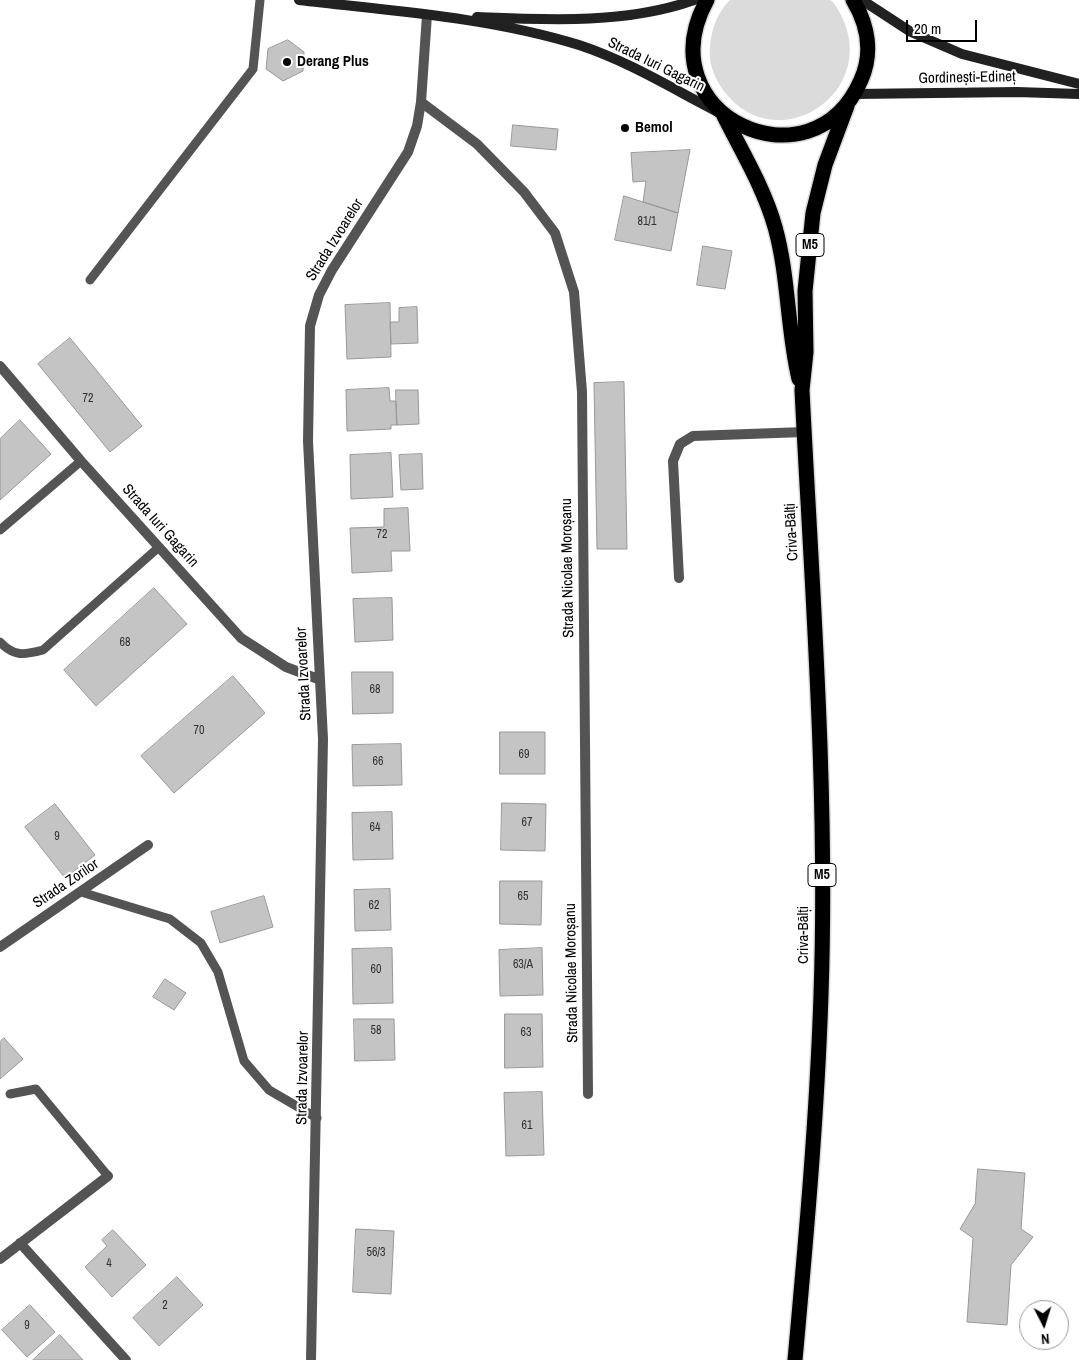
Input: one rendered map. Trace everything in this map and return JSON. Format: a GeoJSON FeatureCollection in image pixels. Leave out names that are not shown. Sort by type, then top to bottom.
{"type":"FeatureCollection","features":[{"type":"Feature","properties":{"kind":"highway","name":"M5"},"geometry":{"type":"LineString","coordinates":[[707,0],[697,18],[692,44],[695,70],[706,95],[724,115],[742,127],[764,134],[787,135],[809,130],[830,120],[851,100],[866,69],[868,42],[862,15],[853,0]]}},
{"type":"Feature","properties":{"kind":"highway","name":"Criva-Bălți"},"geometry":{"type":"LineString","coordinates":[[795,1360],[810,1194],[821,994],[822,787],[802,390],[806,352],[805,291],[813,213],[826,165],[851,100]]}},
{"type":"Feature","properties":{"kind":"highway","name":"Criva-Bălți"},"geometry":{"type":"LineString","coordinates":[[724,115],[761,188],[775,226],[782,257],[792,350],[802,390]]}},
{"type":"Feature","properties":{"kind":"main road","name":"Strada Iuri Gagarin"},"geometry":{"type":"LineString","coordinates":[[299,0],[427,15],[510,28],[579,46],[630,66],[724,115]]}},
{"type":"Feature","properties":{"kind":"main road","name":"Strada Iuri Gagarin"},"geometry":{"type":"LineString","coordinates":[[427,15],[517,19],[588,17],[639,14],[694,0]]}},
{"type":"Feature","properties":{"kind":"main road","name":"Gordinești-Edineț"},"geometry":{"type":"LineString","coordinates":[[862,0],[911,32],[962,54],[1079,84]]}},
{"type":"Feature","properties":{"kind":"main road","name":"Gordinești-Edineț"},"geometry":{"type":"LineString","coordinates":[[851,100],[1016,92],[1079,94]]}},
{"type":"Feature","properties":{"kind":"street","name":"Strada Izvoarelor"},"geometry":{"type":"LineString","coordinates":[[311,1360],[323,740],[318,679],[308,441],[310,326],[319,295],[332,270],[408,152],[417,126],[421,102],[427,15]]}},
{"type":"Feature","properties":{"kind":"street","name":"Strada Nicolae Moroșanu"},"geometry":{"type":"LineString","coordinates":[[421,102],[477,144],[524,192],[555,234],[574,292],[582,392],[588,1094]]}},
{"type":"Feature","properties":{"kind":"street","name":"Strada Iuri Gagarin"},"geometry":{"type":"LineString","coordinates":[[0,366],[81,461],[240,638],[286,667],[318,679]]}},
{"type":"Feature","properties":{"kind":"street"},"geometry":{"type":"LineString","coordinates":[[679,578],[673,461],[680,444],[693,436],[804,432]]}},
{"type":"Feature","properties":{"kind":"street","name":"Strada Zorilor"},"geometry":{"type":"LineString","coordinates":[[0,947],[148,845]]}},
{"type":"Feature","properties":{"kind":"street"},"geometry":{"type":"LineString","coordinates":[[0,1259],[108,1176]]}},
{"type":"Feature","properties":{"kind":"street"},"geometry":{"type":"LineString","coordinates":[[20,1243],[126,1360]]}},
{"type":"Feature","properties":{"kind":"lane"},"geometry":{"type":"LineString","coordinates":[[90,280],[252,69],[260,0]]}},
{"type":"Feature","properties":{"kind":"lane"},"geometry":{"type":"LineString","coordinates":[[0,530],[81,461]]}},
{"type":"Feature","properties":{"kind":"lane"},"geometry":{"type":"LineString","coordinates":[[0,642],[8,651],[25,654],[43,650],[158,547]]}},
{"type":"Feature","properties":{"kind":"lane"},"geometry":{"type":"LineString","coordinates":[[81,892],[170,919],[201,943],[218,972],[244,1061],[269,1090],[317,1118]]}},
{"type":"Feature","properties":{"kind":"lane"},"geometry":{"type":"LineString","coordinates":[[10,1094],[36,1089],[108,1176]]}},
{"type":"Feature","properties":{"kind":"shaded area"},"geometry":{"type":"Polygon","coordinates":[[[730,0],[830,0],[833,2],[847,32],[849,60],[840,84],[824,104],[802,116],[777,120],[751,114],[728,96],[714,74],[710,51],[716,20],[730,0]]]}},
{"type":"Feature","properties":{"kind":"building"},"geometry":{"type":"Polygon","coordinates":[[[288,40],[304,52],[303,71],[283,81],[266,69],[268,49],[288,40]]]}},
{"type":"Feature","properties":{"kind":"building"},"geometry":{"type":"Polygon","coordinates":[[[513,125],[558,129],[556,150],[511,146],[513,125]]]}},
{"type":"Feature","properties":{"kind":"building"},"geometry":{"type":"Polygon","coordinates":[[[690,150],[678,213],[643,202],[646,181],[633,182],[631,153],[690,150]]]}},
{"type":"Feature","properties":{"kind":"building"},"geometry":{"type":"Polygon","coordinates":[[[624,196],[678,213],[671,251],[615,240],[624,196]]]}},
{"type":"Feature","properties":{"kind":"building"},"geometry":{"type":"Polygon","coordinates":[[[703,246],[732,251],[725,289],[697,285],[703,246]]]}},
{"type":"Feature","properties":{"kind":"building"},"geometry":{"type":"Polygon","coordinates":[[[390,303],[391,357],[347,359],[345,305],[390,303]]]}},
{"type":"Feature","properties":{"kind":"building"},"geometry":{"type":"Polygon","coordinates":[[[417,307],[418,343],[391,344],[390,322],[399,322],[399,308],[417,307]]]}},
{"type":"Feature","properties":{"kind":"building"},"geometry":{"type":"Polygon","coordinates":[[[70,338],[142,426],[110,452],[38,364],[70,338]]]}},
{"type":"Feature","properties":{"kind":"building"},"geometry":{"type":"Polygon","coordinates":[[[624,382],[627,549],[597,549],[594,383],[624,382]]]}},
{"type":"Feature","properties":{"kind":"building"},"geometry":{"type":"Polygon","coordinates":[[[389,388],[390,401],[396,401],[397,425],[391,425],[391,429],[347,431],[346,390],[389,388]]]}},
{"type":"Feature","properties":{"kind":"building"},"geometry":{"type":"Polygon","coordinates":[[[396,390],[418,390],[419,424],[397,425],[396,390]]]}},
{"type":"Feature","properties":{"kind":"building"},"geometry":{"type":"Polygon","coordinates":[[[20,420],[51,454],[0,500],[0,439],[20,420]]]}},
{"type":"Feature","properties":{"kind":"building"},"geometry":{"type":"Polygon","coordinates":[[[391,453],[393,497],[351,499],[350,455],[391,453]]]}},
{"type":"Feature","properties":{"kind":"building"},"geometry":{"type":"Polygon","coordinates":[[[422,454],[423,489],[401,490],[399,455],[422,454]]]}},
{"type":"Feature","properties":{"kind":"building"},"geometry":{"type":"Polygon","coordinates":[[[408,508],[410,551],[391,551],[392,571],[352,573],[350,528],[384,527],[384,509],[408,508]]]}},
{"type":"Feature","properties":{"kind":"building"},"geometry":{"type":"Polygon","coordinates":[[[154,588],[187,624],[96,706],[64,670],[154,588]]]}},
{"type":"Feature","properties":{"kind":"building"},"geometry":{"type":"Polygon","coordinates":[[[392,598],[393,640],[355,642],[353,599],[392,598]]]}},
{"type":"Feature","properties":{"kind":"building"},"geometry":{"type":"Polygon","coordinates":[[[352,672],[393,672],[393,713],[353,714],[352,672]]]}},
{"type":"Feature","properties":{"kind":"building"},"geometry":{"type":"Polygon","coordinates":[[[233,676],[265,713],[174,793],[141,756],[233,676]]]}},
{"type":"Feature","properties":{"kind":"building"},"geometry":{"type":"Polygon","coordinates":[[[500,732],[545,732],[545,774],[500,774],[500,732]]]}},
{"type":"Feature","properties":{"kind":"building"},"geometry":{"type":"Polygon","coordinates":[[[401,744],[402,785],[353,786],[352,745],[401,744]]]}},
{"type":"Feature","properties":{"kind":"building"},"geometry":{"type":"Polygon","coordinates":[[[502,803],[546,804],[545,851],[501,850],[502,803]]]}},
{"type":"Feature","properties":{"kind":"building"},"geometry":{"type":"Polygon","coordinates":[[[55,804],[95,855],[65,878],[25,827],[55,804]]]}},
{"type":"Feature","properties":{"kind":"building"},"geometry":{"type":"Polygon","coordinates":[[[392,812],[393,859],[353,860],[352,813],[392,812]]]}},
{"type":"Feature","properties":{"kind":"building"},"geometry":{"type":"Polygon","coordinates":[[[500,881],[542,881],[541,925],[500,924],[500,881]]]}},
{"type":"Feature","properties":{"kind":"building"},"geometry":{"type":"Polygon","coordinates":[[[390,889],[391,930],[355,931],[354,890],[390,889]]]}},
{"type":"Feature","properties":{"kind":"building"},"geometry":{"type":"Polygon","coordinates":[[[264,896],[273,927],[220,943],[211,912],[264,896]]]}},
{"type":"Feature","properties":{"kind":"building"},"geometry":{"type":"Polygon","coordinates":[[[392,948],[393,1003],[353,1004],[352,949],[392,948]]]}},
{"type":"Feature","properties":{"kind":"building"},"geometry":{"type":"Polygon","coordinates":[[[542,948],[543,995],[500,996],[499,950],[542,948]]]}},
{"type":"Feature","properties":{"kind":"building"},"geometry":{"type":"Polygon","coordinates":[[[165,979],[186,993],[174,1010],[153,997],[165,979]]]}},
{"type":"Feature","properties":{"kind":"building"},"geometry":{"type":"Polygon","coordinates":[[[505,1014],[542,1014],[543,1067],[505,1068],[505,1014]]]}},
{"type":"Feature","properties":{"kind":"building"},"geometry":{"type":"Polygon","coordinates":[[[354,1019],[394,1019],[395,1060],[355,1061],[354,1019]]]}},
{"type":"Feature","properties":{"kind":"building"},"geometry":{"type":"Polygon","coordinates":[[[4,1038],[23,1059],[0,1079],[0,1042],[4,1038]]]}},
{"type":"Feature","properties":{"kind":"building"},"geometry":{"type":"Polygon","coordinates":[[[542,1092],[544,1155],[506,1156],[504,1093],[542,1092]]]}},
{"type":"Feature","properties":{"kind":"building"},"geometry":{"type":"Polygon","coordinates":[[[978,1169],[1025,1173],[1021,1229],[1033,1237],[1011,1265],[1007,1325],[967,1322],[973,1238],[960,1229],[975,1204],[978,1169]]]}},
{"type":"Feature","properties":{"kind":"building"},"geometry":{"type":"Polygon","coordinates":[[[356,1229],[394,1231],[391,1294],[353,1292],[356,1229]]]}},
{"type":"Feature","properties":{"kind":"building"},"geometry":{"type":"Polygon","coordinates":[[[113,1230],[146,1265],[112,1297],[85,1267],[107,1246],[102,1240],[113,1230]]]}},
{"type":"Feature","properties":{"kind":"building"},"geometry":{"type":"Polygon","coordinates":[[[177,1277],[203,1305],[159,1346],[133,1318],[177,1277]]]}},
{"type":"Feature","properties":{"kind":"building"},"geometry":{"type":"Polygon","coordinates":[[[30,1305],[55,1332],[27,1357],[2,1330],[30,1305]]]}},
{"type":"Feature","properties":{"kind":"building"},"geometry":{"type":"Polygon","coordinates":[[[60,1335],[83,1360],[33,1360],[60,1335]]]}},
{"type":"Feature","properties":{"kind":"place","name":"Derang Plus"},"geometry":{"type":"Point","coordinates":[287,62]}},
{"type":"Feature","properties":{"kind":"place","name":"Bemol"},"geometry":{"type":"Point","coordinates":[625,128]}}]}
